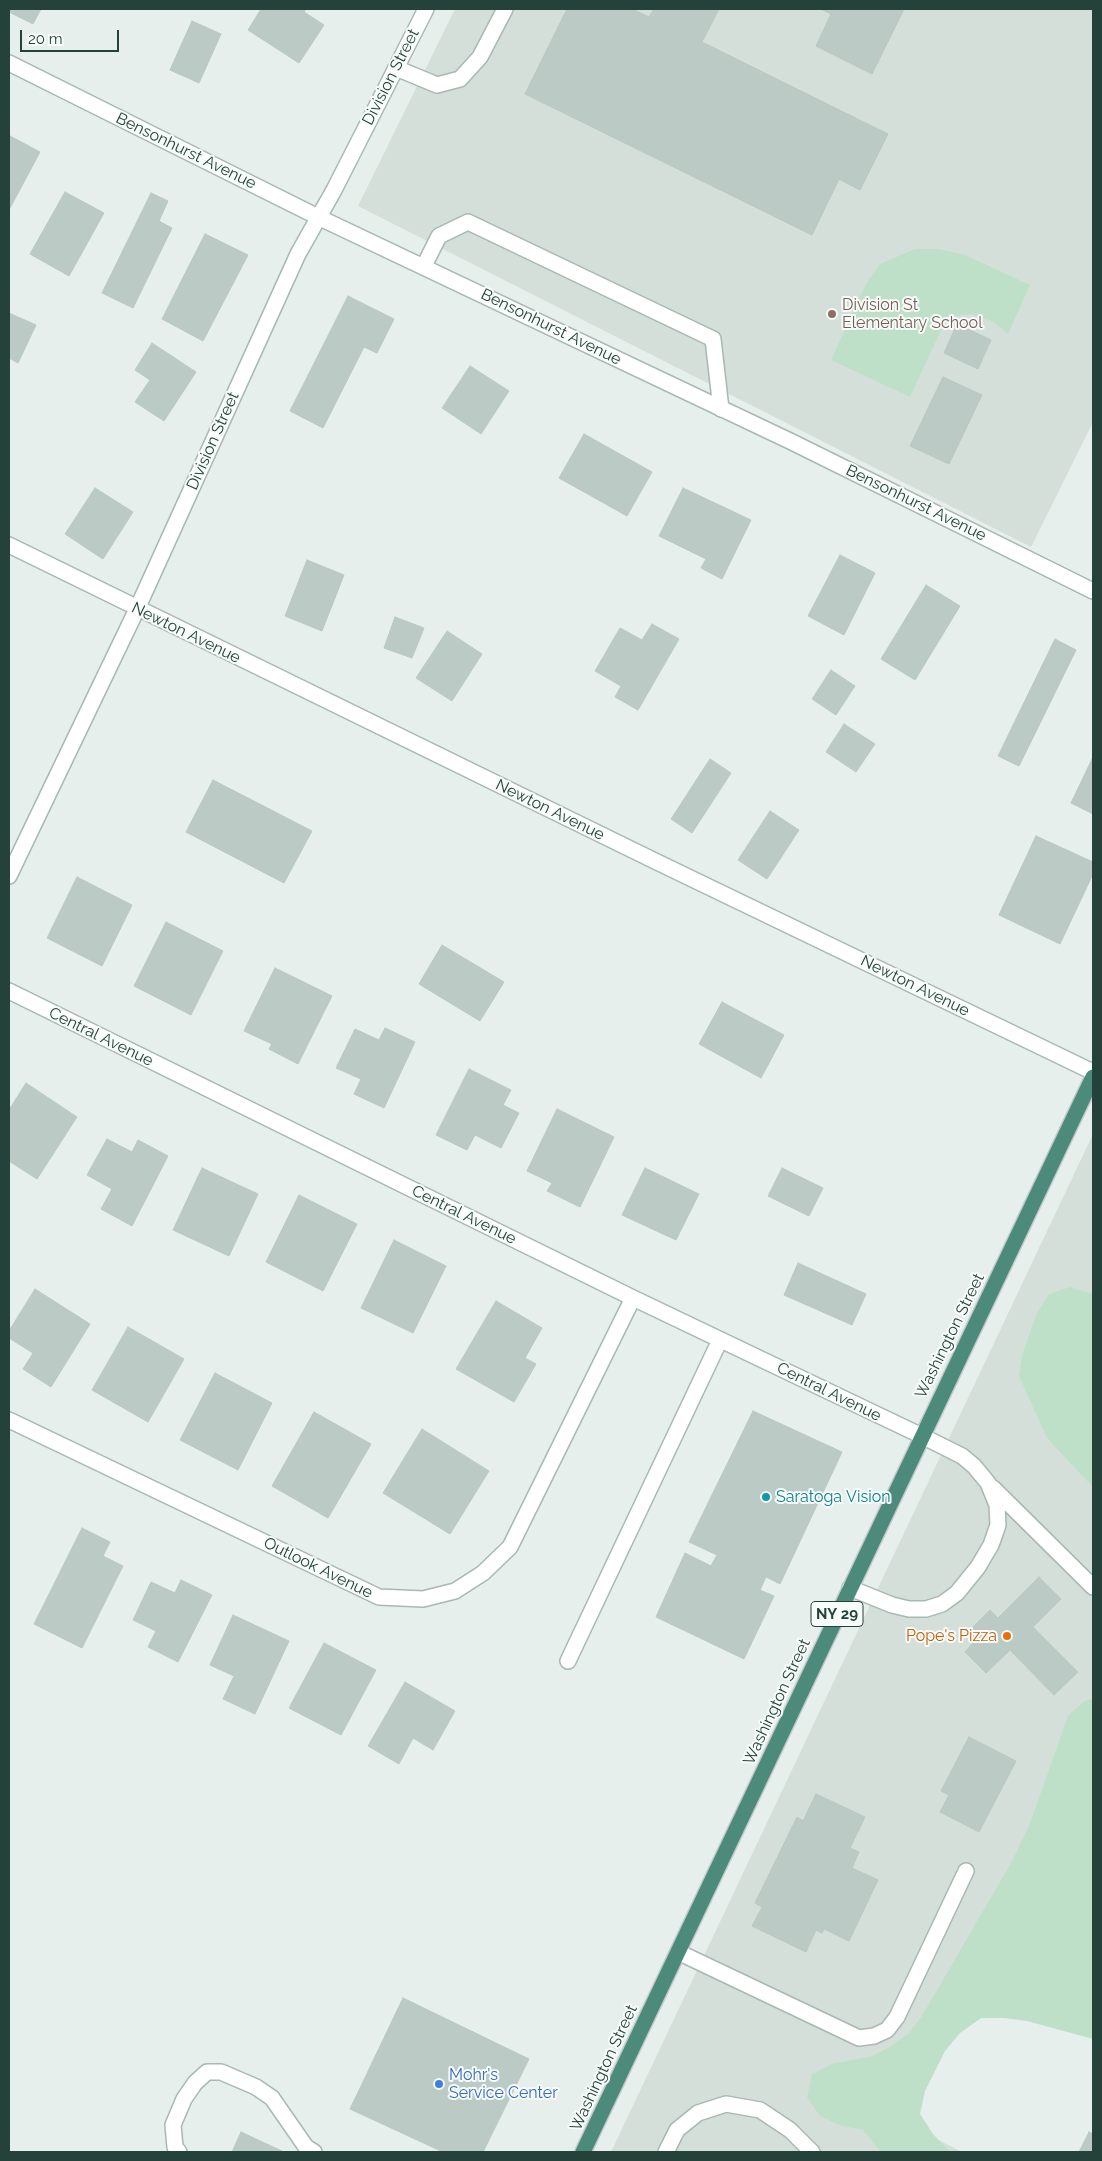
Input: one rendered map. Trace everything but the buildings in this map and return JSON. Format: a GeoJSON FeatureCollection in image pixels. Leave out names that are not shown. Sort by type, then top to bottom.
{"type":"FeatureCollection","features":[{"type":"Feature","properties":{"kind":"highway","name":"Washington Street"},"geometry":{"type":"LineString","coordinates":[[583,2152],[1093,1077]]}},
{"type":"Feature","properties":{"kind":"street","name":"Division Street"},"geometry":{"type":"LineString","coordinates":[[9,876],[137,609],[298,254],[426,9]]}},
{"type":"Feature","properties":{"kind":"street"},"geometry":{"type":"LineString","coordinates":[[396,68],[437,85],[460,80],[480,58],[505,9]]}},
{"type":"Feature","properties":{"kind":"street","name":"Bensonhurst Avenue"},"geometry":{"type":"LineString","coordinates":[[9,63],[318,217],[1092,586]]}},
{"type":"Feature","properties":{"kind":"street"},"geometry":{"type":"LineString","coordinates":[[424,266],[438,236],[468,222],[713,339],[722,409]]}},
{"type":"Feature","properties":{"kind":"street","name":"Newton Avenue"},"geometry":{"type":"LineString","coordinates":[[9,545],[137,609],[1093,1072]]}},
{"type":"Feature","properties":{"kind":"street","name":"Central Avenue"},"geometry":{"type":"LineString","coordinates":[[9,991],[633,1298],[962,1456],[974,1466],[988,1483]]}},
{"type":"Feature","properties":{"kind":"street","name":"Outlook Avenue"},"geometry":{"type":"LineString","coordinates":[[9,1420],[379,1597],[423,1599],[455,1591],[483,1573],[510,1547],[633,1298]]}},
{"type":"Feature","properties":{"kind":"street"},"geometry":{"type":"LineString","coordinates":[[568,1661],[720,1340]]}},
{"type":"Feature","properties":{"kind":"street"},"geometry":{"type":"LineString","coordinates":[[988,1483],[1093,1587]]}},
{"type":"Feature","properties":{"kind":"street"},"geometry":{"type":"LineString","coordinates":[[850,1588],[892,1605],[909,1609],[926,1609],[942,1604],[957,1593],[978,1567],[991,1544],[998,1525],[997,1505],[988,1483]]}},
{"type":"Feature","properties":{"kind":"street"},"geometry":{"type":"LineString","coordinates":[[678,1952],[859,2038],[874,2036],[888,2030],[897,2017],[966,1871]]}},
{"type":"Feature","properties":{"kind":"street"},"geometry":{"type":"LineString","coordinates":[[179,2152],[175,2147],[173,2125],[184,2099],[195,2083],[207,2072],[221,2072],[256,2087],[272,2098],[306,2147],[314,2152]]}},
{"type":"Feature","properties":{"kind":"street"},"geometry":{"type":"LineString","coordinates":[[666,2152],[677,2130],[698,2113],[726,2104],[760,2110],[790,2130],[812,2152]]}},
{"type":"Feature","properties":{"kind":"shaded area","name":"Division St Elementary School"},"geometry":{"type":"Polygon","coordinates":[[[455,9],[1093,9],[1093,422],[1031,547],[358,206],[455,9]]]}},
{"type":"Feature","properties":{"kind":"shaded area"},"geometry":{"type":"Polygon","coordinates":[[[1093,1134],[1093,1736],[892,2116],[962,2152],[611,2152],[1093,1134]]]}},
{"type":"Feature","properties":{"kind":"green space"},"geometry":{"type":"Polygon","coordinates":[[[915,249],[939,249],[965,255],[1030,285],[1008,334],[994,322],[972,314],[947,317],[910,397],[831,360],[866,284],[880,264],[915,249]]]}},
{"type":"Feature","properties":{"kind":"green space"},"geometry":{"type":"Polygon","coordinates":[[[1070,1287],[1093,1294],[1093,1487],[1047,1438],[1019,1376],[1022,1355],[1037,1313],[1049,1294],[1070,1287]]]}},
{"type":"Feature","properties":{"kind":"green space"},"geometry":{"type":"Polygon","coordinates":[[[1093,1698],[1093,2039],[1027,2021],[981,2018],[960,2033],[945,2051],[925,2091],[920,2114],[933,2134],[950,2152],[881,2152],[863,2130],[839,2125],[820,2116],[807,2097],[812,2074],[832,2064],[872,2056],[891,2046],[908,2034],[922,2016],[1011,1863],[1029,1826],[1068,1716],[1083,1702],[1093,1698]]]}},
{"type":"Feature","properties":{"kind":"place","name":"Division St Elementary School"},"geometry":{"type":"Point","coordinates":[832,314]}},
{"type":"Feature","properties":{"kind":"place","name":"Saratoga Vision"},"geometry":{"type":"Point","coordinates":[766,1497]}},
{"type":"Feature","properties":{"kind":"place","name":"Pope's Pizza"},"geometry":{"type":"Point","coordinates":[1007,1636]}},
{"type":"Feature","properties":{"kind":"place","name":"Mohr's Service Center"},"geometry":{"type":"Point","coordinates":[439,2084]}}]}
